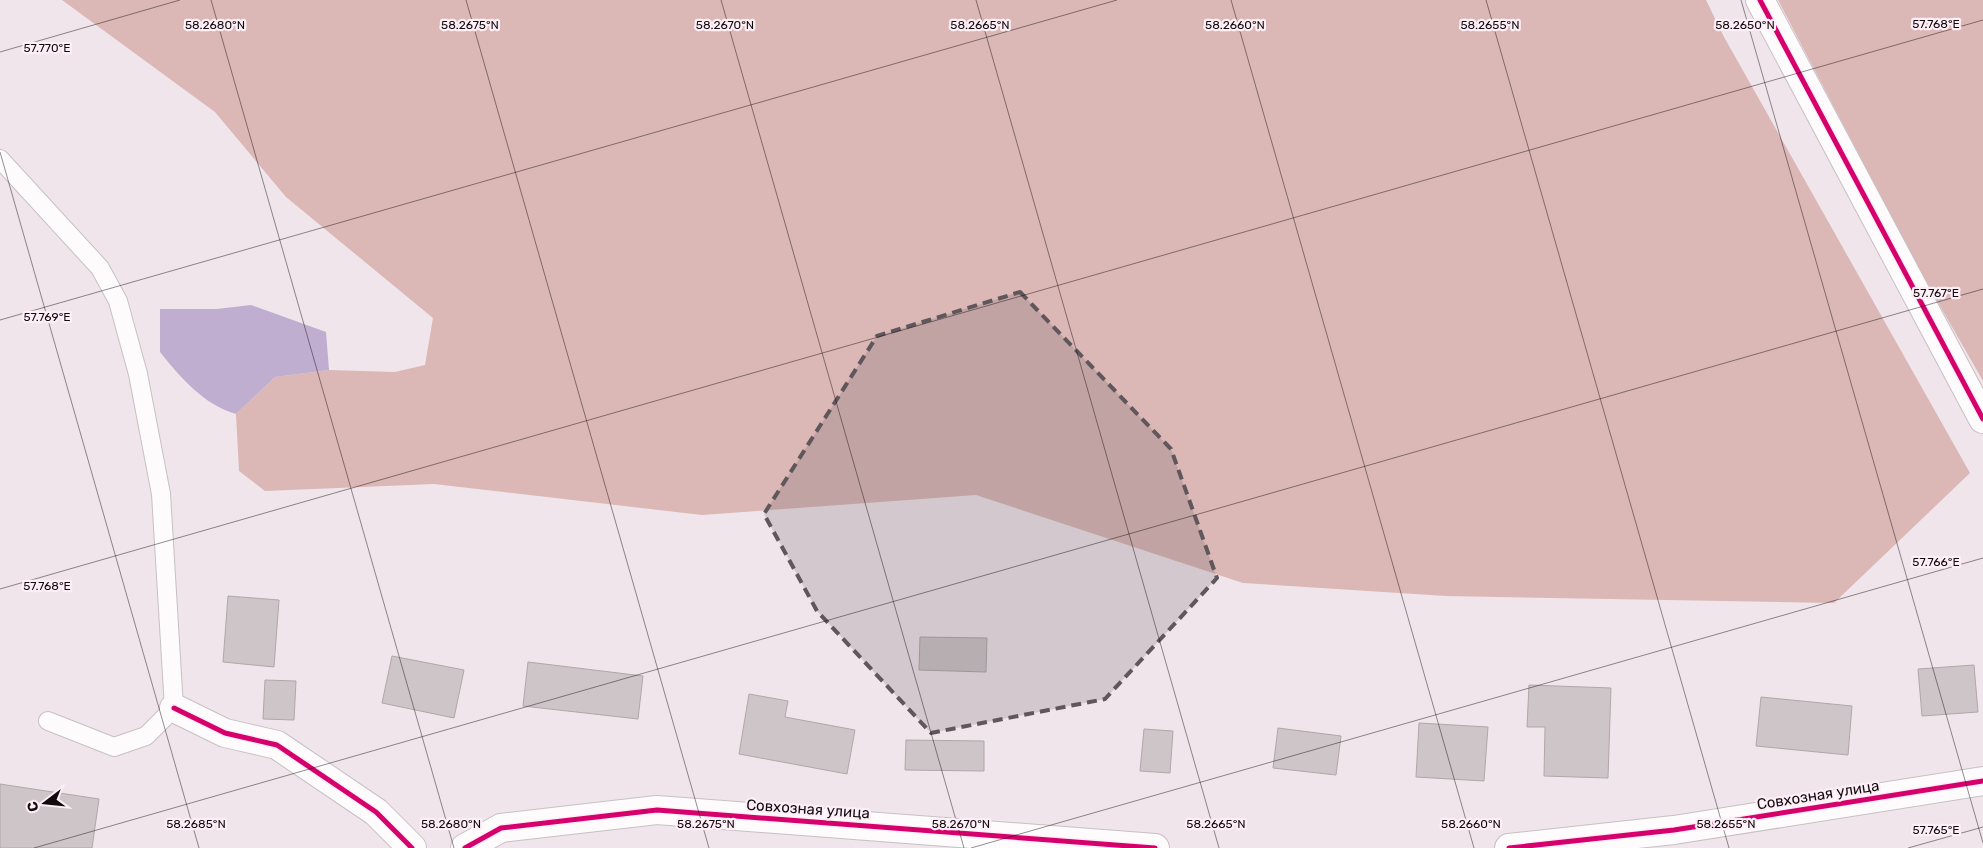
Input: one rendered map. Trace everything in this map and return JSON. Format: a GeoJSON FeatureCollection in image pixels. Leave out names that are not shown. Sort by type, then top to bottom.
{"type":"FeatureCollection","features":[{"type":"Feature","properties":{"kind":"street"},"geometry":{"type":"LineString","coordinates":[[1760,0],[1983,419]]}},
{"type":"Feature","properties":{"kind":"street"},"geometry":{"type":"LineString","coordinates":[[174,708],[225,734],[278,745],[376,812],[412,848]]}},
{"type":"Feature","properties":{"kind":"street","name":"Совхозная улица"},"geometry":{"type":"LineString","coordinates":[[1509,848],[1674,830],[1983,781]]}},
{"type":"Feature","properties":{"kind":"street","name":"Совхозная улица"},"geometry":{"type":"LineString","coordinates":[[465,848],[501,828],[657,810],[1155,848]]}},
{"type":"Feature","properties":{"kind":"lane"},"geometry":{"type":"LineString","coordinates":[[0,160],[59,220],[100,268],[118,300],[130,335],[161,494],[174,708],[146,736],[114,746],[48,721]]}},
{"type":"Feature","properties":{"kind":"highlighted area"},"geometry":{"type":"Polygon","coordinates":[[[1020,292],[1171,449],[1217,578],[1105,699],[931,733],[817,611],[764,514],[877,336],[1020,292]]]}},
{"type":"Feature","properties":{"kind":"shaded area"},"geometry":{"type":"Polygon","coordinates":[[[62,0],[1706,0],[1724,37],[1970,473],[1834,603],[1446,596],[1243,583],[976,495],[702,515],[434,484],[265,491],[239,471],[236,414],[275,377],[329,370],[395,372],[425,365],[433,318],[286,197],[215,112],[62,0]]]}},
{"type":"Feature","properties":{"kind":"shaded area"},"geometry":{"type":"Polygon","coordinates":[[[1778,0],[1983,0],[1983,381],[1916,264],[1778,0]]]}},
{"type":"Feature","properties":{"kind":"shaded area"},"geometry":{"type":"Polygon","coordinates":[[[251,305],[326,332],[329,370],[275,377],[236,414],[224,410],[203,397],[184,380],[160,352],[160,309],[217,309],[251,305]]]}},
{"type":"Feature","properties":{"kind":"building"},"geometry":{"type":"Polygon","coordinates":[[[228,596],[279,600],[274,667],[223,662],[228,596]]]}},
{"type":"Feature","properties":{"kind":"building"},"geometry":{"type":"Polygon","coordinates":[[[920,637],[987,638],[986,672],[919,670],[920,637]]]}},
{"type":"Feature","properties":{"kind":"building"},"geometry":{"type":"Polygon","coordinates":[[[392,656],[464,670],[454,718],[382,703],[392,656]]]}},
{"type":"Feature","properties":{"kind":"building"},"geometry":{"type":"Polygon","coordinates":[[[528,662],[643,676],[638,719],[523,706],[528,662]]]}},
{"type":"Feature","properties":{"kind":"building"},"geometry":{"type":"Polygon","coordinates":[[[1974,665],[1978,712],[1922,716],[1918,669],[1974,665]]]}},
{"type":"Feature","properties":{"kind":"building"},"geometry":{"type":"Polygon","coordinates":[[[265,680],[296,681],[294,720],[263,719],[265,680]]]}},
{"type":"Feature","properties":{"kind":"building"},"geometry":{"type":"Polygon","coordinates":[[[1529,685],[1611,688],[1608,778],[1544,776],[1545,727],[1527,727],[1529,685]]]}},
{"type":"Feature","properties":{"kind":"building"},"geometry":{"type":"Polygon","coordinates":[[[749,694],[788,701],[785,717],[855,730],[847,774],[739,754],[749,694]]]}},
{"type":"Feature","properties":{"kind":"building"},"geometry":{"type":"Polygon","coordinates":[[[1761,697],[1852,706],[1848,755],[1756,746],[1761,697]]]}},
{"type":"Feature","properties":{"kind":"building"},"geometry":{"type":"Polygon","coordinates":[[[1419,723],[1488,727],[1484,781],[1416,777],[1419,723]]]}},
{"type":"Feature","properties":{"kind":"building"},"geometry":{"type":"Polygon","coordinates":[[[1278,728],[1341,736],[1336,775],[1273,768],[1278,728]]]}},
{"type":"Feature","properties":{"kind":"building"},"geometry":{"type":"Polygon","coordinates":[[[1144,729],[1173,731],[1170,773],[1140,771],[1144,729]]]}},
{"type":"Feature","properties":{"kind":"building"},"geometry":{"type":"Polygon","coordinates":[[[906,740],[984,741],[984,771],[905,770],[906,740]]]}},
{"type":"Feature","properties":{"kind":"building"},"geometry":{"type":"Polygon","coordinates":[[[0,784],[99,799],[92,848],[0,848],[0,784]]]}},
{"type":"Feature","properties":{"kind":"cycle path"},"geometry":{"type":"LineString","coordinates":[[1760,0],[1983,419]]}},
{"type":"Feature","properties":{"kind":"cycle path"},"geometry":{"type":"LineString","coordinates":[[174,708],[225,733],[277,745],[376,812],[412,848]]}},
{"type":"Feature","properties":{"kind":"cycle path"},"geometry":{"type":"LineString","coordinates":[[1509,848],[1674,830],[1983,781]]}},
{"type":"Feature","properties":{"kind":"cycle path"},"geometry":{"type":"LineString","coordinates":[[465,848],[501,828],[657,810],[1155,848]]}}]}
